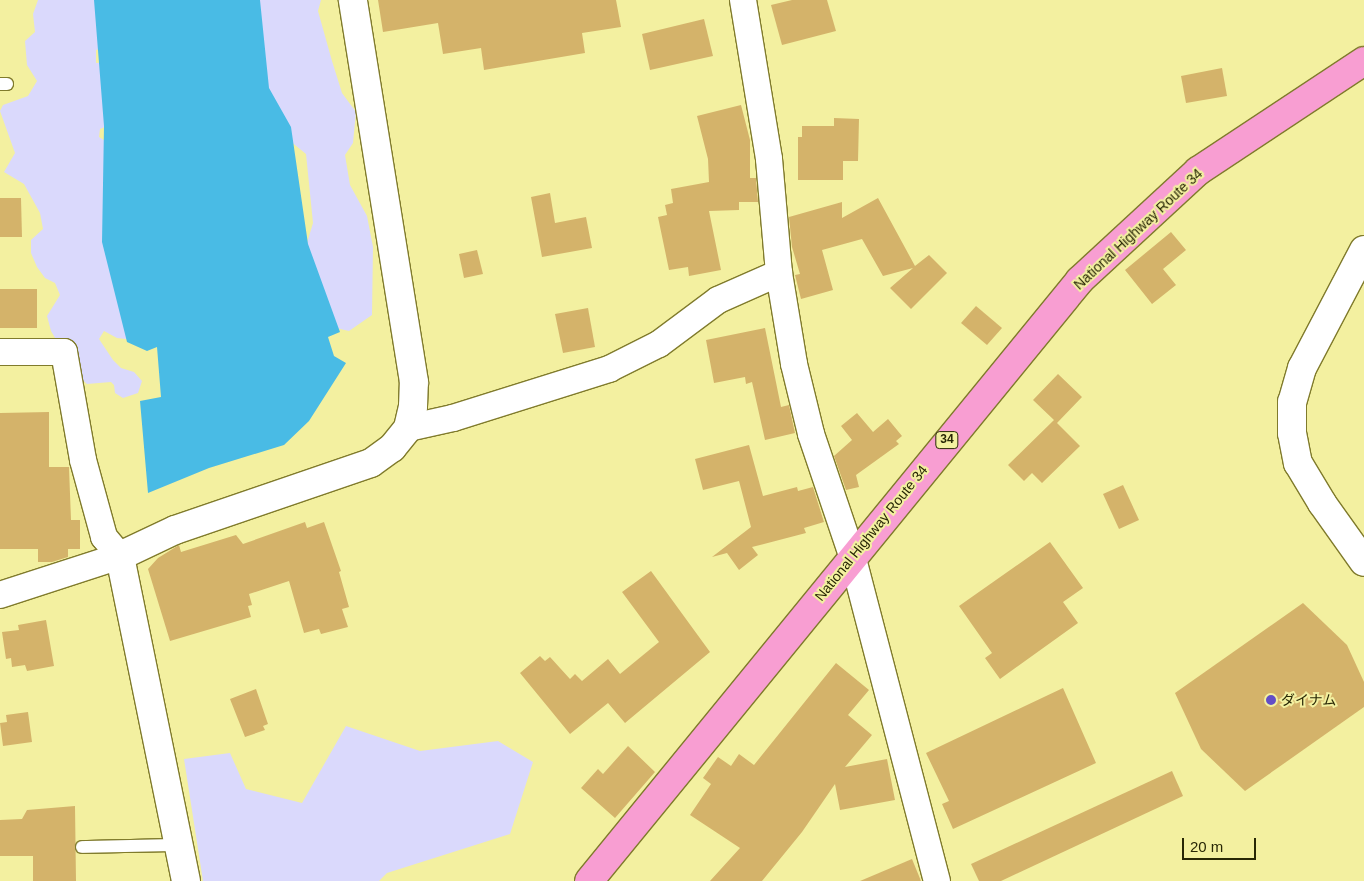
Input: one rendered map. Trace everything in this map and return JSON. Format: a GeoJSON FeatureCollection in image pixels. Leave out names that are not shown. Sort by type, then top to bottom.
{"type":"FeatureCollection","features":[{"type":"Feature","properties":{"kind":"highway","name":"National Highway Route 34"},"geometry":{"type":"LineString","coordinates":[[589,881],[852,555],[1080,280],[1198,171],[1362,66]]}},
{"type":"Feature","properties":{"kind":"street"},"geometry":{"type":"LineString","coordinates":[[0,595],[120,556],[175,530],[371,464],[392,448],[408,428],[414,382],[353,0]]}},
{"type":"Feature","properties":{"kind":"street"},"geometry":{"type":"LineString","coordinates":[[743,0],[769,159],[780,273],[794,364],[811,434],[852,555],[937,881]]}},
{"type":"Feature","properties":{"kind":"street"},"geometry":{"type":"LineString","coordinates":[[1364,250],[1302,368],[1292,402],[1292,433],[1298,463],[1322,504],[1364,562]]}},
{"type":"Feature","properties":{"kind":"street"},"geometry":{"type":"LineString","coordinates":[[408,428],[453,418],[609,369],[659,344],[718,300],[780,273]]}},
{"type":"Feature","properties":{"kind":"street"},"geometry":{"type":"LineString","coordinates":[[0,352],[64,352],[82,460],[104,537],[120,556],[186,881]]}},
{"type":"Feature","properties":{"kind":"lane"},"geometry":{"type":"LineString","coordinates":[[82,847],[179,845]]}},
{"type":"Feature","properties":{"kind":"shaded area"},"geometry":{"type":"Polygon","coordinates":[[[38,0],[109,0],[108,46],[96,50],[96,63],[112,62],[110,125],[100,129],[99,137],[112,145],[134,340],[117,338],[104,331],[99,339],[113,360],[121,368],[134,372],[142,381],[138,393],[123,398],[115,393],[114,385],[111,382],[87,384],[77,375],[51,331],[47,316],[60,295],[55,283],[45,278],[37,267],[31,253],[31,240],[43,229],[40,213],[24,184],[4,172],[15,153],[0,111],[3,105],[28,96],[37,81],[27,65],[25,41],[35,32],[33,14],[38,0]]]}},
{"type":"Feature","properties":{"kind":"shaded area"},"geometry":{"type":"Polygon","coordinates":[[[243,0],[321,0],[318,11],[342,93],[356,112],[353,143],[345,155],[350,185],[367,216],[373,247],[372,315],[349,331],[327,326],[304,253],[313,223],[306,154],[284,136],[224,41],[243,0]]]}},
{"type":"Feature","properties":{"kind":"shaded area"},"geometry":{"type":"Polygon","coordinates":[[[346,726],[420,751],[498,741],[533,762],[510,834],[387,873],[379,881],[203,881],[184,759],[230,753],[246,789],[302,803],[346,726]]]}},
{"type":"Feature","properties":{"kind":"water"},"geometry":{"type":"Polygon","coordinates":[[[94,0],[260,0],[269,88],[291,127],[308,244],[340,332],[328,337],[334,356],[346,363],[309,421],[284,445],[209,468],[148,493],[140,401],[161,397],[157,347],[147,351],[127,342],[102,242],[104,126],[94,0]]]}},
{"type":"Feature","properties":{"kind":"building"},"geometry":{"type":"Polygon","coordinates":[[[378,0],[616,0],[621,27],[582,33],[585,53],[484,70],[481,48],[443,54],[438,23],[383,32],[378,0]]]}},
{"type":"Feature","properties":{"kind":"building"},"geometry":{"type":"Polygon","coordinates":[[[792,0],[827,0],[836,31],[782,45],[771,5],[792,0]]]}},
{"type":"Feature","properties":{"kind":"building"},"geometry":{"type":"Polygon","coordinates":[[[704,19],[713,56],[650,70],[642,34],[704,19]]]}},
{"type":"Feature","properties":{"kind":"building"},"geometry":{"type":"Polygon","coordinates":[[[1222,68],[1227,96],[1186,103],[1181,76],[1222,68]]]}},
{"type":"Feature","properties":{"kind":"building"},"geometry":{"type":"Polygon","coordinates":[[[741,105],[750,140],[750,178],[756,178],[758,202],[739,202],[739,210],[709,211],[721,270],[689,276],[688,267],[669,270],[658,217],[667,215],[665,205],[673,203],[671,189],[709,182],[708,159],[697,116],[741,105]]]}},
{"type":"Feature","properties":{"kind":"building"},"geometry":{"type":"Polygon","coordinates":[[[834,118],[859,119],[858,161],[843,161],[843,180],[798,180],[798,137],[802,137],[802,126],[834,126],[834,118]]]}},
{"type":"Feature","properties":{"kind":"building"},"geometry":{"type":"Polygon","coordinates":[[[550,193],[555,223],[586,217],[592,248],[542,257],[531,197],[550,193]]]}},
{"type":"Feature","properties":{"kind":"building"},"geometry":{"type":"Polygon","coordinates":[[[0,198],[21,198],[22,237],[0,237],[0,198]]]}},
{"type":"Feature","properties":{"kind":"building"},"geometry":{"type":"Polygon","coordinates":[[[878,198],[915,266],[929,255],[947,273],[911,309],[890,288],[913,268],[883,276],[862,239],[822,250],[833,290],[801,299],[795,275],[800,274],[792,247],[789,217],[842,202],[842,218],[878,198]]]}},
{"type":"Feature","properties":{"kind":"building"},"geometry":{"type":"Polygon","coordinates":[[[1171,232],[1186,250],[1163,269],[1176,285],[1152,304],[1125,270],[1171,232]]]}},
{"type":"Feature","properties":{"kind":"building"},"geometry":{"type":"Polygon","coordinates":[[[477,250],[483,274],[464,278],[459,254],[477,250]]]}},
{"type":"Feature","properties":{"kind":"building"},"geometry":{"type":"Polygon","coordinates":[[[0,289],[37,289],[37,328],[0,328],[0,289]]]}},
{"type":"Feature","properties":{"kind":"building"},"geometry":{"type":"Polygon","coordinates":[[[976,306],[1002,328],[987,345],[961,323],[976,306]]]}},
{"type":"Feature","properties":{"kind":"building"},"geometry":{"type":"Polygon","coordinates":[[[588,308],[595,347],[563,353],[555,314],[588,308]]]}},
{"type":"Feature","properties":{"kind":"building"},"geometry":{"type":"Polygon","coordinates":[[[765,328],[781,407],[789,405],[795,433],[765,440],[752,382],[746,384],[745,377],[714,383],[706,340],[765,328]]]}},
{"type":"Feature","properties":{"kind":"building"},"geometry":{"type":"Polygon","coordinates":[[[1058,374],[1082,397],[1057,423],[1080,446],[1042,483],[1032,473],[1024,481],[1008,465],[1054,420],[1033,400],[1058,374]]]}},
{"type":"Feature","properties":{"kind":"building"},"geometry":{"type":"Polygon","coordinates":[[[49,412],[49,467],[69,467],[71,520],[80,520],[80,549],[68,549],[68,557],[52,562],[38,562],[38,549],[0,549],[0,413],[49,412]]]}},
{"type":"Feature","properties":{"kind":"building"},"geometry":{"type":"Polygon","coordinates":[[[857,413],[873,432],[888,419],[902,436],[896,441],[899,444],[856,475],[859,487],[846,490],[834,456],[852,440],[841,426],[857,413]]]}},
{"type":"Feature","properties":{"kind":"building"},"geometry":{"type":"Polygon","coordinates":[[[749,445],[763,496],[797,487],[798,491],[813,487],[824,522],[804,528],[806,533],[752,547],[758,555],[739,570],[727,553],[712,557],[751,527],[739,481],[703,490],[695,459],[749,445]]]}},
{"type":"Feature","properties":{"kind":"building"},"geometry":{"type":"Polygon","coordinates":[[[1123,485],[1139,520],[1119,529],[1103,494],[1123,485]]]}},
{"type":"Feature","properties":{"kind":"building"},"geometry":{"type":"Polygon","coordinates":[[[305,522],[307,528],[324,522],[341,571],[339,572],[349,607],[342,609],[348,627],[321,634],[319,629],[304,633],[289,581],[249,594],[252,605],[248,606],[251,617],[170,641],[148,569],[158,558],[179,545],[181,552],[236,535],[243,544],[305,522]]]}},
{"type":"Feature","properties":{"kind":"building"},"geometry":{"type":"Polygon","coordinates":[[[1050,542],[1083,588],[1063,602],[1078,623],[1000,679],[985,658],[992,653],[959,606],[1050,542]]]}},
{"type":"Feature","properties":{"kind":"building"},"geometry":{"type":"Polygon","coordinates":[[[651,571],[710,652],[625,723],[608,703],[570,734],[520,673],[540,656],[545,661],[550,657],[570,679],[575,674],[582,681],[608,659],[620,674],[659,642],[622,592],[651,571]]]}},
{"type":"Feature","properties":{"kind":"building","name":"ダイナム"},"geometry":{"type":"Polygon","coordinates":[[[1303,603],[1347,645],[1364,682],[1364,707],[1245,791],[1201,749],[1175,693],[1303,603]]]}},
{"type":"Feature","properties":{"kind":"building"},"geometry":{"type":"Polygon","coordinates":[[[46,620],[54,666],[27,671],[25,665],[12,667],[11,658],[6,659],[2,632],[19,630],[18,625],[46,620]]]}},
{"type":"Feature","properties":{"kind":"building"},"geometry":{"type":"Polygon","coordinates":[[[836,663],[869,690],[848,715],[872,735],[845,767],[887,759],[895,800],[840,810],[835,784],[802,832],[762,881],[710,881],[740,848],[690,815],[711,784],[703,778],[718,757],[731,766],[739,754],[754,765],[836,663]]]}},
{"type":"Feature","properties":{"kind":"building"},"geometry":{"type":"Polygon","coordinates":[[[1063,688],[1096,763],[953,829],[942,804],[949,801],[926,753],[1063,688]]]}},
{"type":"Feature","properties":{"kind":"building"},"geometry":{"type":"Polygon","coordinates":[[[256,689],[268,724],[263,726],[265,730],[245,737],[230,699],[256,689]]]}},
{"type":"Feature","properties":{"kind":"building"},"geometry":{"type":"Polygon","coordinates":[[[28,712],[32,742],[3,746],[0,723],[7,722],[6,715],[28,712]]]}},
{"type":"Feature","properties":{"kind":"building"},"geometry":{"type":"Polygon","coordinates":[[[628,746],[655,772],[615,818],[581,788],[598,769],[603,774],[628,746]]]}},
{"type":"Feature","properties":{"kind":"building"},"geometry":{"type":"Polygon","coordinates":[[[1172,771],[1183,796],[1001,881],[979,881],[971,864],[1172,771]]]}},
{"type":"Feature","properties":{"kind":"building"},"geometry":{"type":"Polygon","coordinates":[[[75,806],[76,881],[33,881],[33,856],[0,856],[0,820],[22,819],[27,810],[75,806]]]}},
{"type":"Feature","properties":{"kind":"building"},"geometry":{"type":"Polygon","coordinates":[[[912,859],[921,881],[860,881],[912,859]]]}},
{"type":"Feature","properties":{"kind":"place","name":"ダイナム"},"geometry":{"type":"Point","coordinates":[1271,700]}}]}
